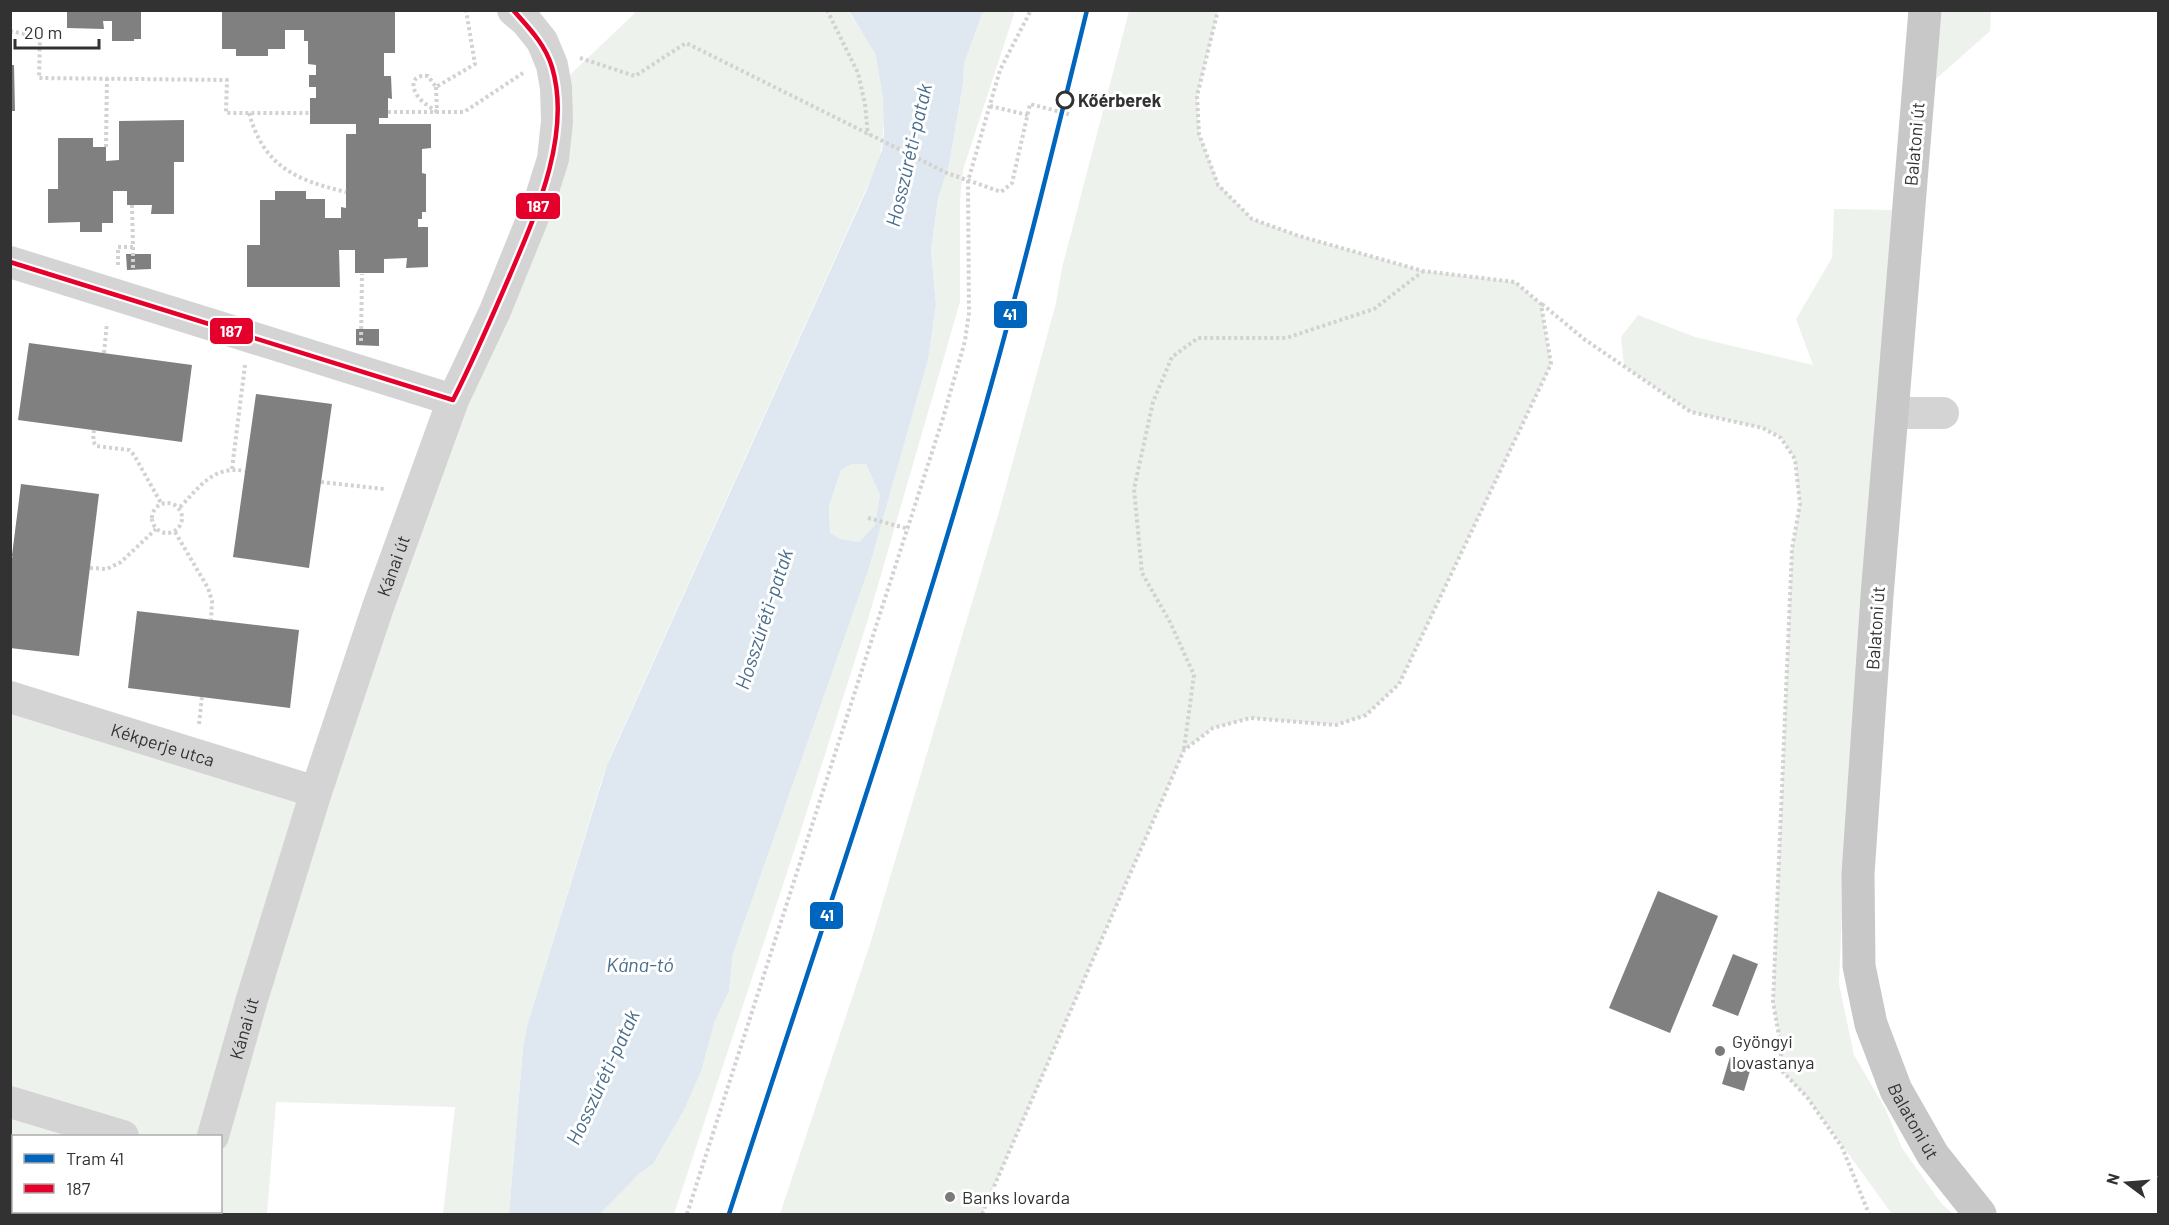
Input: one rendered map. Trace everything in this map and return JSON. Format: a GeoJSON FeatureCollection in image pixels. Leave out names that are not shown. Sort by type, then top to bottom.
{"type":"FeatureCollection","features":[{"type":"Feature","properties":{"kind":"main road","name":"Balatoni út"},"geometry":{"type":"LineString","coordinates":[[1925,10],[1877,596],[1858,874],[1859,966],[1871,1024],[1896,1090],[1934,1155],[1980,1215]]}},
{"type":"Feature","properties":{"kind":"street","name":"Kánai út"},"geometry":{"type":"LineString","coordinates":[[214,1135],[249,1010],[316,792],[378,607],[453,400],[495,311],[540,200],[553,159],[557,121],[556,88],[552,65],[542,41],[526,21],[513,10]]}},
{"type":"Feature","properties":{"kind":"street"},"geometry":{"type":"LineString","coordinates":[[10,262],[453,400]]}},
{"type":"Feature","properties":{"kind":"street"},"geometry":{"type":"LineString","coordinates":[[1892,413],[1943,413]]}},
{"type":"Feature","properties":{"kind":"street","name":"Kékperje utca"},"geometry":{"type":"LineString","coordinates":[[10,697],[316,792]]}},
{"type":"Feature","properties":{"kind":"street"},"geometry":{"type":"LineString","coordinates":[[10,1102],[117,1135]]}},
{"type":"Feature","properties":{"kind":"path"},"geometry":{"type":"LineString","coordinates":[[436,87],[475,64],[466,10]]}},
{"type":"Feature","properties":{"kind":"path"},"geometry":{"type":"LineString","coordinates":[[827,10],[858,73],[866,104],[868,135]]}},
{"type":"Feature","properties":{"kind":"path"},"geometry":{"type":"LineString","coordinates":[[687,1215],[909,529],[965,341],[969,313],[968,181],[1000,70],[1031,10]]}},
{"type":"Feature","properties":{"kind":"path"},"geometry":{"type":"LineString","coordinates":[[1218,10],[1197,96],[1199,134],[1218,185],[1252,219],[1299,236],[1423,271],[1515,282],[1584,339],[1691,412],[1763,428],[1781,438],[1795,459],[1800,504],[1792,549],[1773,1002],[1780,1041],[1782,1071],[1807,1097],[1842,1147],[1869,1215]]}},
{"type":"Feature","properties":{"kind":"path"},"geometry":{"type":"LineString","coordinates":[[10,31],[40,36],[39,78],[227,80],[226,113],[310,113]]}},
{"type":"Feature","properties":{"kind":"path"},"geometry":{"type":"LineString","coordinates":[[580,58],[635,76],[686,43],[947,173],[1001,192],[1012,183],[1030,104],[1072,115]]}},
{"type":"Feature","properties":{"kind":"path"},"geometry":{"type":"LineString","coordinates":[[388,112],[464,112],[523,73]]}},
{"type":"Feature","properties":{"kind":"path"},"geometry":{"type":"LineString","coordinates":[[421,75],[428,75],[436,87],[437,112],[421,100],[413,90],[412,84],[421,75]]}},
{"type":"Feature","properties":{"kind":"path"},"geometry":{"type":"LineString","coordinates":[[106,147],[107,77]]}},
{"type":"Feature","properties":{"kind":"path"},"geometry":{"type":"LineString","coordinates":[[990,106],[1028,115]]}},
{"type":"Feature","properties":{"kind":"path"},"geometry":{"type":"LineString","coordinates":[[249,112],[252,125],[275,162],[294,175],[346,192]]}},
{"type":"Feature","properties":{"kind":"path"},"geometry":{"type":"LineString","coordinates":[[132,205],[133,277]]}},
{"type":"Feature","properties":{"kind":"path"},"geometry":{"type":"LineString","coordinates":[[118,272],[118,247],[133,247]]}},
{"type":"Feature","properties":{"kind":"path"},"geometry":{"type":"LineString","coordinates":[[982,1215],[1184,750],[1194,675],[1170,622],[1142,573],[1134,489],[1153,402],[1172,357],[1198,338],[1286,338],[1374,309],[1423,271]]}},
{"type":"Feature","properties":{"kind":"path"},"geometry":{"type":"LineString","coordinates":[[361,348],[362,274]]}},
{"type":"Feature","properties":{"kind":"path"},"geometry":{"type":"LineString","coordinates":[[1184,750],[1213,728],[1250,718],[1336,725],[1366,716],[1399,684],[1551,364],[1541,304]]}},
{"type":"Feature","properties":{"kind":"path"},"geometry":{"type":"LineString","coordinates":[[104,353],[108,314]]}},
{"type":"Feature","properties":{"kind":"path"},"geometry":{"type":"LineString","coordinates":[[232,469],[246,357]]}},
{"type":"Feature","properties":{"kind":"path"},"geometry":{"type":"LineString","coordinates":[[94,430],[93,441],[96,446],[129,450],[134,455],[161,503]]}},
{"type":"Feature","properties":{"kind":"path"},"geometry":{"type":"LineString","coordinates":[[179,507],[213,474],[232,469],[245,471]]}},
{"type":"Feature","properties":{"kind":"path"},"geometry":{"type":"LineString","coordinates":[[321,482],[384,489]]}},
{"type":"Feature","properties":{"kind":"path"},"geometry":{"type":"LineString","coordinates":[[171,502],[179,507],[183,516],[181,525],[175,532],[165,534],[156,529],[152,520],[154,510],[161,503],[171,502]]}},
{"type":"Feature","properties":{"kind":"path"},"geometry":{"type":"LineString","coordinates":[[868,518],[909,529]]}},
{"type":"Feature","properties":{"kind":"path"},"geometry":{"type":"LineString","coordinates":[[90,568],[107,569],[121,562],[156,529]]}},
{"type":"Feature","properties":{"kind":"path"},"geometry":{"type":"LineString","coordinates":[[175,532],[208,588],[212,601],[212,620]]}},
{"type":"Feature","properties":{"kind":"path"},"geometry":{"type":"LineString","coordinates":[[198,734],[202,697]]}},
{"type":"Feature","properties":{"kind":"shaded area"},"geometry":{"type":"Polygon","coordinates":[[[631,11],[849,11],[873,49],[880,66],[884,94],[883,138],[878,163],[603,776],[527,1026],[523,1048],[509,1214],[443,1214],[455,1107],[276,1102],[267,1214],[11,1214],[10,697],[316,792],[540,200],[556,88],[635,13],[631,11]]]}},
{"type":"Feature","properties":{"kind":"shaded area"},"geometry":{"type":"Polygon","coordinates":[[[985,11],[1015,11],[963,170],[960,200],[960,302],[869,616],[800,833],[674,1214],[600,1214],[640,1173],[653,1164],[684,1110],[701,1072],[715,1021],[729,991],[733,954],[869,568],[928,360],[936,305],[931,249],[938,199],[949,165],[963,84],[964,64],[985,11]]]}},
{"type":"Feature","properties":{"kind":"shaded area"},"geometry":{"type":"Polygon","coordinates":[[[1129,11],[1218,11],[1197,96],[1199,134],[1219,185],[1252,219],[1299,236],[1423,271],[1515,282],[1541,304],[1551,364],[1399,684],[1366,715],[1336,725],[1250,718],[1213,728],[1184,750],[982,1214],[780,1214],[871,941],[999,512],[1056,303],[1062,268],[1129,11]]]}},
{"type":"Feature","properties":{"kind":"shaded area"},"geometry":{"type":"Polygon","coordinates":[[[1925,11],[1991,11],[1990,31],[1918,95],[1925,11]]]}},
{"type":"Feature","properties":{"kind":"shaded area"},"geometry":{"type":"Polygon","coordinates":[[[1834,209],[1892,210],[1843,892],[1839,984],[1854,1055],[1885,1108],[1902,1148],[1941,1203],[1953,1214],[1892,1214],[1807,1097],[1782,1071],[1780,1041],[1773,1002],[1792,549],[1800,504],[1795,459],[1781,437],[1763,428],[1691,412],[1624,366],[1621,337],[1638,315],[1695,337],[1813,365],[1796,319],[1832,258],[1834,209]]]}},
{"type":"Feature","properties":{"kind":"shaded area"},"geometry":{"type":"Polygon","coordinates":[[[852,464],[866,464],[880,495],[875,525],[859,542],[841,539],[830,533],[829,506],[841,470],[852,464]]]}},
{"type":"Feature","properties":{"kind":"water","name":"Kána-tó"},"geometry":{"type":"Polygon","coordinates":[[[849,11],[985,11],[964,64],[963,84],[949,165],[938,199],[931,249],[936,305],[928,360],[869,568],[733,954],[729,991],[715,1021],[701,1072],[684,1110],[653,1164],[640,1173],[600,1214],[509,1214],[523,1048],[527,1026],[607,765],[867,189],[882,150],[883,98],[876,55],[849,11]],[[852,464],[841,470],[829,506],[830,533],[841,539],[859,542],[875,525],[880,495],[866,464],[852,464]]]}},
{"type":"Feature","properties":{"kind":"building"},"geometry":{"type":"Polygon","coordinates":[[[67,10],[141,10],[141,39],[112,41],[112,21],[103,21],[104,29],[67,28],[67,10]]]}},
{"type":"Feature","properties":{"kind":"building"},"geometry":{"type":"Polygon","coordinates":[[[222,10],[395,10],[395,53],[384,53],[384,76],[391,76],[392,99],[388,98],[388,118],[379,118],[379,124],[431,124],[431,148],[422,149],[422,173],[426,174],[426,212],[422,212],[422,219],[418,219],[418,227],[428,227],[428,267],[406,268],[407,258],[384,259],[384,273],[355,273],[355,250],[339,250],[340,287],[247,287],[247,245],[260,245],[260,200],[275,200],[275,191],[306,191],[306,199],[325,199],[325,218],[341,218],[341,207],[346,208],[346,134],[356,134],[356,124],[310,124],[310,98],[316,98],[316,87],[309,87],[309,75],[316,75],[316,65],[308,64],[308,41],[304,41],[304,30],[285,30],[285,49],[268,49],[268,56],[236,56],[236,49],[222,49],[222,10]]]}},
{"type":"Feature","properties":{"kind":"building"},"geometry":{"type":"Polygon","coordinates":[[[10,65],[14,65],[15,111],[10,111],[10,65]]]}},
{"type":"Feature","properties":{"kind":"building"},"geometry":{"type":"Polygon","coordinates":[[[184,120],[184,162],[174,162],[174,214],[151,214],[152,205],[127,205],[127,191],[113,191],[113,223],[102,223],[102,232],[80,232],[80,222],[48,223],[48,189],[58,189],[58,138],[93,138],[93,147],[106,147],[106,161],[119,160],[119,121],[184,120]]]}},
{"type":"Feature","properties":{"kind":"building"},"geometry":{"type":"Polygon","coordinates":[[[126,254],[151,254],[151,269],[127,270],[126,254]]]}},
{"type":"Feature","properties":{"kind":"building"},"geometry":{"type":"Polygon","coordinates":[[[356,329],[379,329],[379,346],[356,345],[356,329]]]}},
{"type":"Feature","properties":{"kind":"building"},"geometry":{"type":"Polygon","coordinates":[[[29,343],[192,365],[182,442],[18,420],[29,343]]]}},
{"type":"Feature","properties":{"kind":"building"},"geometry":{"type":"Polygon","coordinates":[[[256,394],[332,404],[309,568],[233,557],[256,394]]]}},
{"type":"Feature","properties":{"kind":"building"},"geometry":{"type":"Polygon","coordinates":[[[21,484],[99,494],[79,656],[10,648],[10,571],[21,484]]]}},
{"type":"Feature","properties":{"kind":"building"},"geometry":{"type":"Polygon","coordinates":[[[137,611],[299,630],[290,708],[128,688],[137,611]]]}},
{"type":"Feature","properties":{"kind":"building"},"geometry":{"type":"Polygon","coordinates":[[[1658,891],[1718,916],[1670,1033],[1609,1008],[1658,891]]]}},
{"type":"Feature","properties":{"kind":"building"},"geometry":{"type":"Polygon","coordinates":[[[1733,954],[1758,964],[1738,1016],[1712,1006],[1733,954]]]}},
{"type":"Feature","properties":{"kind":"building"},"geometry":{"type":"Polygon","coordinates":[[[1730,1057],[1752,1064],[1744,1091],[1722,1084],[1730,1057]]]}},
{"type":"Feature","properties":{"kind":"tram line","name":"41"},"geometry":{"type":"LineString","coordinates":[[729,1214],[954,515],[1011,313],[1087,10]]}},
{"type":"Feature","properties":{"kind":"transit line","name":"187"},"geometry":{"type":"LineString","coordinates":[[453,400],[483,338],[530,226],[540,200],[554,146],[558,119],[557,93],[552,67],[541,44],[513,10]]}},
{"type":"Feature","properties":{"kind":"transit line","name":"187"},"geometry":{"type":"LineString","coordinates":[[10,262],[453,400]]}},
{"type":"Feature","properties":{"kind":"place","name":"Kőérberek"},"geometry":{"type":"Point","coordinates":[1065,100]}},
{"type":"Feature","properties":{"kind":"place","name":"Gyöngyi lovastanya"},"geometry":{"type":"Point","coordinates":[1720,1051]}},
{"type":"Feature","properties":{"kind":"place","name":"Banks lovarda"},"geometry":{"type":"Point","coordinates":[950,1197]}},
{"type":"Feature","properties":{"kind":"water label","name":"Hosszúréti-patak"},"geometry":{"type":"Point","coordinates":[908,155]}},
{"type":"Feature","properties":{"kind":"water label","name":"Hosszúréti-patak"},"geometry":{"type":"Point","coordinates":[763,619]}},
{"type":"Feature","properties":{"kind":"water label","name":"Hosszúréti-patak"},"geometry":{"type":"Point","coordinates":[602,1077]}}]}
